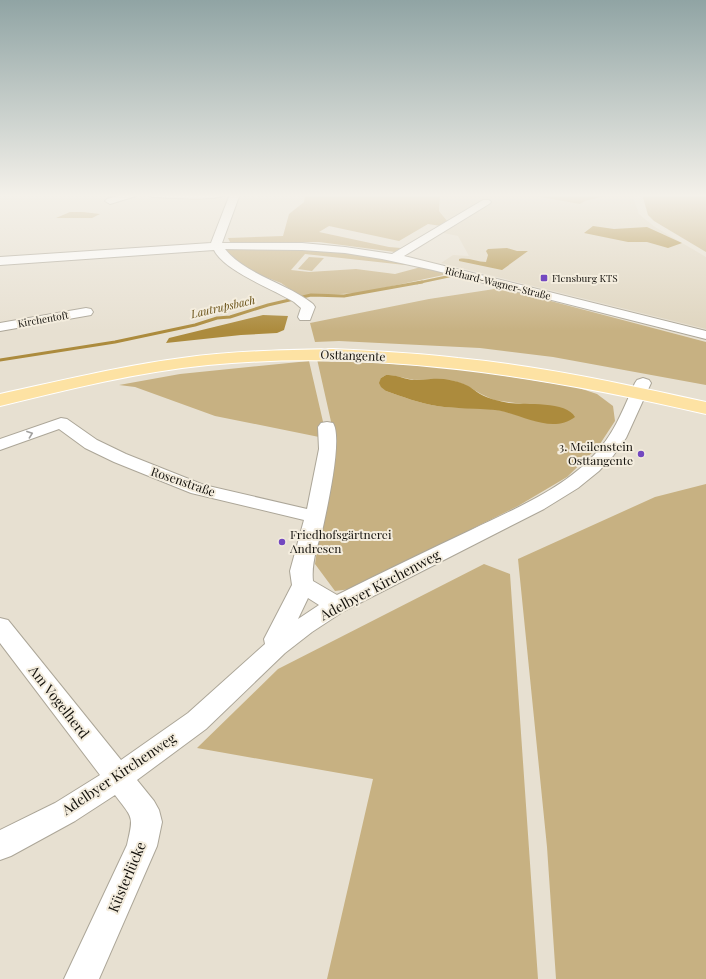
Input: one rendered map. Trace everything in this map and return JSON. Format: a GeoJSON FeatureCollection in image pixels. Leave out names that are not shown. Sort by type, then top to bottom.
{"type":"FeatureCollection","features":[{"type":"Feature","properties":{"kind":"main road","name":"Osttangente"},"geometry":{"type":"LineString","coordinates":[[8,395],[150,368],[208,360],[288,355],[384,357],[456,363],[706,398]]}},
{"type":"Feature","properties":{"kind":"main road","name":"Osttangente"},"geometry":{"type":"LineString","coordinates":[[641,388],[706,408]]}},
{"type":"Feature","properties":{"kind":"street"},"geometry":{"type":"LineString","coordinates":[[217,240],[216,246],[221,254],[246,273],[300,298],[308,307],[305,317]]}},
{"type":"Feature","properties":{"kind":"street"},"geometry":{"type":"LineString","coordinates":[[393,258],[423,240]]}},
{"type":"Feature","properties":{"kind":"street","name":"Richard-Wagner-Straße"},"geometry":{"type":"LineString","coordinates":[[0,261],[149,249],[216,246],[277,245],[348,250],[393,258],[706,335]]}},
{"type":"Feature","properties":{"kind":"street","name":"Kirchentoft"},"geometry":{"type":"LineString","coordinates":[[0,327],[86,312]]}},
{"type":"Feature","properties":{"kind":"street","name":"Adelbyer Kirchenweg"},"geometry":{"type":"LineString","coordinates":[[0,846],[65,812],[118,778],[197,721],[277,647],[336,604],[537,505],[571,484],[593,467],[607,452],[620,434],[641,388]]}},
{"type":"Feature","properties":{"kind":"street","name":"Rosenstraße"},"geometry":{"type":"LineString","coordinates":[[0,445],[60,423],[91,444],[120,458],[198,489],[315,517]]}},
{"type":"Feature","properties":{"kind":"street"},"geometry":{"type":"LineString","coordinates":[[277,647],[276,639],[303,585],[301,571],[315,517],[328,449],[327,426]]}},
{"type":"Feature","properties":{"kind":"street"},"geometry":{"type":"LineString","coordinates":[[303,585],[336,604]]}},
{"type":"Feature","properties":{"kind":"street","name":"Am Vogelherd"},"geometry":{"type":"LineString","coordinates":[[0,626],[118,778]]}},
{"type":"Feature","properties":{"kind":"street","name":"Küsterlücke"},"geometry":{"type":"LineString","coordinates":[[82,979],[142,846],[147,822],[144,810],[118,778]]}},
{"type":"Feature","properties":{"kind":"shaded area"},"geometry":{"type":"Polygon","coordinates":[[[229,240],[355,240],[401,248],[395,252],[319,242],[230,242],[229,240]]]}},
{"type":"Feature","properties":{"kind":"shaded area"},"geometry":{"type":"Polygon","coordinates":[[[460,240],[677,240],[706,257],[706,329],[441,263],[453,255],[469,256],[460,240]]]}},
{"type":"Feature","properties":{"kind":"shaded area"},"geometry":{"type":"Polygon","coordinates":[[[617,240],[675,240],[682,243],[668,248],[647,242],[628,242],[617,240]]]}},
{"type":"Feature","properties":{"kind":"shaded area"},"geometry":{"type":"Polygon","coordinates":[[[685,240],[706,240],[706,252],[685,240]]]}},
{"type":"Feature","properties":{"kind":"shaded area"},"geometry":{"type":"Polygon","coordinates":[[[274,248],[345,252],[410,264],[405,265],[305,254],[291,270],[309,272],[356,269],[395,274],[421,267],[448,274],[360,293],[300,296],[281,283],[247,270],[224,249],[274,248]]]}},
{"type":"Feature","properties":{"kind":"shaded area"},"geometry":{"type":"Polygon","coordinates":[[[507,248],[517,251],[528,251],[502,270],[459,261],[459,259],[466,259],[486,262],[488,255],[486,251],[488,249],[507,248]]]}},
{"type":"Feature","properties":{"kind":"shaded area"},"geometry":{"type":"Polygon","coordinates":[[[309,257],[324,258],[312,271],[298,269],[309,257]]]}},
{"type":"Feature","properties":{"kind":"shaded area"},"geometry":{"type":"Polygon","coordinates":[[[501,288],[706,342],[706,385],[553,357],[480,348],[339,341],[315,342],[310,323],[429,299],[501,288]]]}},
{"type":"Feature","properties":{"kind":"shaded area"},"geometry":{"type":"Polygon","coordinates":[[[263,315],[288,316],[284,330],[277,333],[241,335],[166,343],[169,338],[263,315]]]}},
{"type":"Feature","properties":{"kind":"shaded area"},"geometry":{"type":"Polygon","coordinates":[[[317,359],[455,368],[576,387],[597,394],[613,406],[615,421],[598,447],[567,477],[518,506],[351,589],[335,591],[315,564],[333,440],[332,426],[317,359]],[[386,375],[381,378],[386,391],[411,400],[445,407],[498,410],[536,421],[549,423],[523,404],[494,400],[466,385],[454,381],[431,379],[414,380],[386,375]]]}},
{"type":"Feature","properties":{"kind":"shaded area"},"geometry":{"type":"Polygon","coordinates":[[[309,361],[324,426],[324,438],[215,416],[135,387],[119,385],[180,374],[309,361]]]}},
{"type":"Feature","properties":{"kind":"shaded area"},"geometry":{"type":"Polygon","coordinates":[[[386,375],[393,375],[412,380],[452,380],[466,385],[480,394],[494,400],[509,403],[555,406],[564,408],[571,412],[575,417],[566,422],[556,424],[535,421],[495,410],[451,408],[430,405],[386,391],[379,383],[381,378],[386,375]]]}},
{"type":"Feature","properties":{"kind":"shaded area"},"geometry":{"type":"Polygon","coordinates":[[[706,484],[706,979],[556,979],[547,847],[518,559],[655,497],[706,484]]]}},
{"type":"Feature","properties":{"kind":"shaded area"},"geometry":{"type":"Polygon","coordinates":[[[484,564],[510,574],[538,979],[327,979],[373,779],[197,748],[278,669],[484,564]]]}},
{"type":"Feature","properties":{"kind":"waterway","name":"Lautrupsbach"},"geometry":{"type":"LineString","coordinates":[[420,282],[450,276]]}},
{"type":"Feature","properties":{"kind":"waterway","name":"Lautrupsbach"},"geometry":{"type":"LineString","coordinates":[[0,360],[115,342],[195,325],[217,318],[230,317],[268,305],[311,295],[344,296],[420,282]]}},
{"type":"Feature","properties":{"kind":"place","name":"Flensburg KTS"},"geometry":{"type":"Point","coordinates":[544,278]}},
{"type":"Feature","properties":{"kind":"place","name":"3. Meilenstein Osttangente"},"geometry":{"type":"Point","coordinates":[641,454]}},
{"type":"Feature","properties":{"kind":"place","name":"Friedhofsgärtnerei Andresen"},"geometry":{"type":"Point","coordinates":[282,542]}}]}
